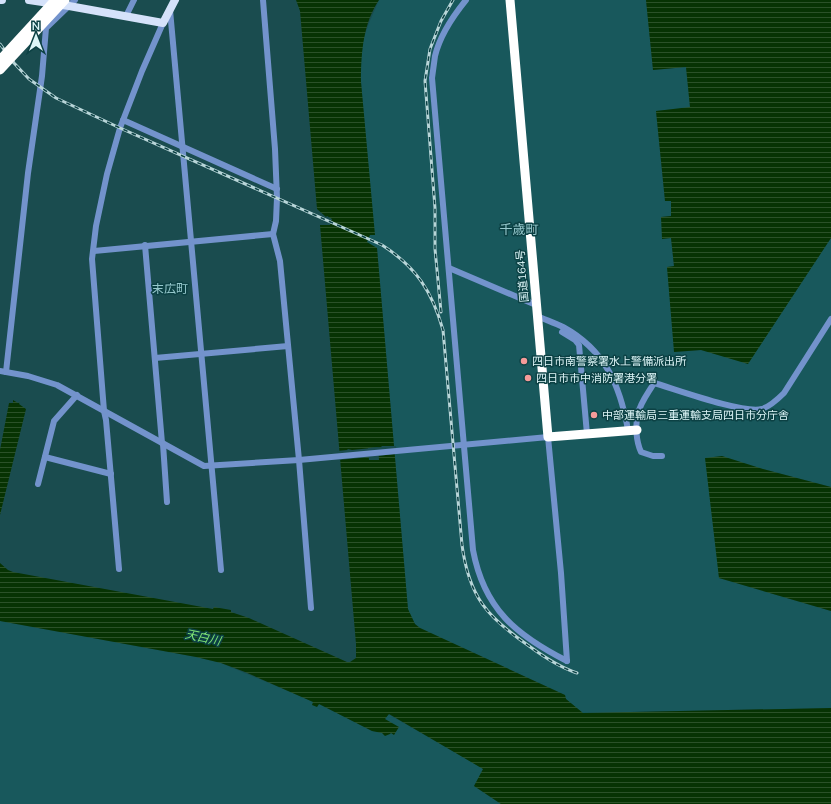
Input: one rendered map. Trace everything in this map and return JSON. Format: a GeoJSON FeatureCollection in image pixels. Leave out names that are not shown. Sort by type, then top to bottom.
{"type":"FeatureCollection","features":[{"type":"Feature","properties":{"kind":"highway"},"geometry":{"type":"LineString","coordinates":[[0,60],[55,0]]}},
{"type":"Feature","properties":{"kind":"highway","name":"国道164号"},"geometry":{"type":"LineString","coordinates":[[510,0],[548,438]]}},
{"type":"Feature","properties":{"kind":"highway"},"geometry":{"type":"LineString","coordinates":[[0,70],[69,2]]}},
{"type":"Feature","properties":{"kind":"highway"},"geometry":{"type":"LineString","coordinates":[[548,438],[632,430]]}},
{"type":"Feature","properties":{"kind":"main road"},"geometry":{"type":"LineString","coordinates":[[29,0],[69,2],[126,16],[163,23],[175,0]]}},
{"type":"Feature","properties":{"kind":"street"},"geometry":{"type":"LineString","coordinates":[[126,16],[134,0]]}},
{"type":"Feature","properties":{"kind":"street"},"geometry":{"type":"LineString","coordinates":[[263,0],[277,189],[276,222],[273,234],[280,261],[299,460],[311,608]]}},
{"type":"Feature","properties":{"kind":"street"},"geometry":{"type":"LineString","coordinates":[[69,2],[46,28],[42,76],[3,371],[41,379],[56,385],[77,395],[204,466],[299,460],[464,444],[548,438],[562,573],[568,661],[554,654],[511,624],[501,614],[486,592],[476,565],[473,550],[464,444],[449,268],[432,78],[435,54],[444,33],[452,18],[466,0]]}},
{"type":"Feature","properties":{"kind":"street"},"geometry":{"type":"LineString","coordinates":[[170,10],[221,570]]}},
{"type":"Feature","properties":{"kind":"street"},"geometry":{"type":"LineString","coordinates":[[120,569],[104,411],[92,259],[96,226],[114,147],[142,71],[163,23]]}},
{"type":"Feature","properties":{"kind":"street"},"geometry":{"type":"LineString","coordinates":[[123,120],[277,189]]}},
{"type":"Feature","properties":{"kind":"street"},"geometry":{"type":"LineString","coordinates":[[94,250],[273,234]]}},
{"type":"Feature","properties":{"kind":"street"},"geometry":{"type":"LineString","coordinates":[[145,245],[167,502]]}},
{"type":"Feature","properties":{"kind":"street"},"geometry":{"type":"LineString","coordinates":[[449,268],[536,305]]}},
{"type":"Feature","properties":{"kind":"street"},"geometry":{"type":"LineString","coordinates":[[537,318],[562,327],[575,335],[601,359],[610,373],[620,395],[641,452],[653,456],[662,456]]}},
{"type":"Feature","properties":{"kind":"street"},"geometry":{"type":"LineString","coordinates":[[537,318],[562,331],[575,340],[579,345],[587,434]]}},
{"type":"Feature","properties":{"kind":"street"},"geometry":{"type":"LineString","coordinates":[[632,430],[638,414],[654,382],[714,401],[754,410],[763,409],[776,402],[784,393],[831,320]]}},
{"type":"Feature","properties":{"kind":"street"},"geometry":{"type":"LineString","coordinates":[[155,358],[288,346]]}},
{"type":"Feature","properties":{"kind":"street"},"geometry":{"type":"LineString","coordinates":[[38,484],[54,421],[77,395]]}},
{"type":"Feature","properties":{"kind":"street"},"geometry":{"type":"LineString","coordinates":[[45,457],[111,474]]}},
{"type":"Feature","properties":{"kind":"shaded area"},"geometry":{"type":"Polygon","coordinates":[[[379,0],[646,0],[653,70],[686,67],[690,108],[656,111],[665,201],[671,201],[672,216],[661,217],[671,238],[674,267],[667,267],[675,352],[701,350],[748,363],[831,238],[831,487],[763,469],[717,557],[719,578],[831,611],[831,708],[582,713],[566,699],[565,695],[420,628],[415,624],[408,610],[377,248],[366,242],[370,235],[374,235],[361,82],[361,60],[363,40],[379,0]]]}},
{"type":"Feature","properties":{"kind":"shaded area"},"geometry":{"type":"Polygon","coordinates":[[[0,621],[196,657],[221,663],[314,702],[317,707],[319,704],[372,731],[382,733],[385,719],[388,714],[484,769],[474,786],[501,804],[0,804],[0,621]]]}},
{"type":"Feature","properties":{"kind":"water","name":"天白川"},"geometry":{"type":"Polygon","coordinates":[[[296,0],[379,0],[369,19],[362,50],[361,82],[375,235],[370,235],[367,242],[377,248],[408,609],[415,624],[420,628],[565,695],[566,699],[583,713],[831,708],[831,804],[501,804],[474,786],[483,769],[389,714],[385,719],[399,727],[394,735],[391,733],[385,736],[382,733],[372,731],[319,704],[317,707],[312,705],[313,702],[221,663],[196,657],[0,621],[0,563],[8,570],[13,572],[213,609],[214,607],[231,610],[231,612],[249,618],[347,662],[350,662],[356,658],[320,225],[330,225],[332,219],[327,216],[326,217],[317,209],[300,11],[296,0]],[[378,447],[368,448],[369,460],[379,460],[378,447]]]}},
{"type":"Feature","properties":{"kind":"water"},"geometry":{"type":"Polygon","coordinates":[[[646,0],[831,0],[831,238],[748,364],[701,350],[674,352],[667,267],[674,266],[671,238],[662,239],[661,217],[671,216],[671,201],[665,201],[656,111],[690,107],[686,67],[653,70],[646,0]]]}},
{"type":"Feature","properties":{"kind":"water"},"geometry":{"type":"Polygon","coordinates":[[[13,400],[18,403],[20,402],[19,404],[26,409],[0,515],[0,450],[9,403],[13,403],[13,400]]]}},
{"type":"Feature","properties":{"kind":"water"},"geometry":{"type":"Polygon","coordinates":[[[722,456],[763,469],[831,487],[831,611],[719,578],[705,458],[722,456]]]}},
{"type":"Feature","properties":{"kind":"pier"},"geometry":{"type":"Polygon","coordinates":[[[396,446],[396,454],[377,456],[376,449],[370,449],[371,457],[338,460],[337,451],[396,446]]]}},
{"type":"Feature","properties":{"kind":"railway"},"geometry":{"type":"LineString","coordinates":[[441,312],[435,249],[435,208],[425,81],[430,49],[441,21],[453,0]]}},
{"type":"Feature","properties":{"kind":"railway"},"geometry":{"type":"LineString","coordinates":[[0,44],[14,63],[29,79],[56,98],[382,245],[394,253],[413,271],[421,281],[434,303],[443,330],[462,545],[465,563],[475,592],[491,615],[514,635],[546,658],[577,673]]}},
{"type":"Feature","properties":{"kind":"place","name":"四日市南警察署水上警備派出所"},"geometry":{"type":"Point","coordinates":[524,361]}},
{"type":"Feature","properties":{"kind":"place","name":"四日市市中消防署港分署"},"geometry":{"type":"Point","coordinates":[528,378]}},
{"type":"Feature","properties":{"kind":"place","name":"中部運輸局三重運輸支局四日市分庁舎"},"geometry":{"type":"Point","coordinates":[594,415]}},
{"type":"Feature","properties":{"kind":"district","name":"千歳町"},"geometry":{"type":"Point","coordinates":[519,229]}},
{"type":"Feature","properties":{"kind":"district","name":"末広町"},"geometry":{"type":"Point","coordinates":[170,288]}}]}
